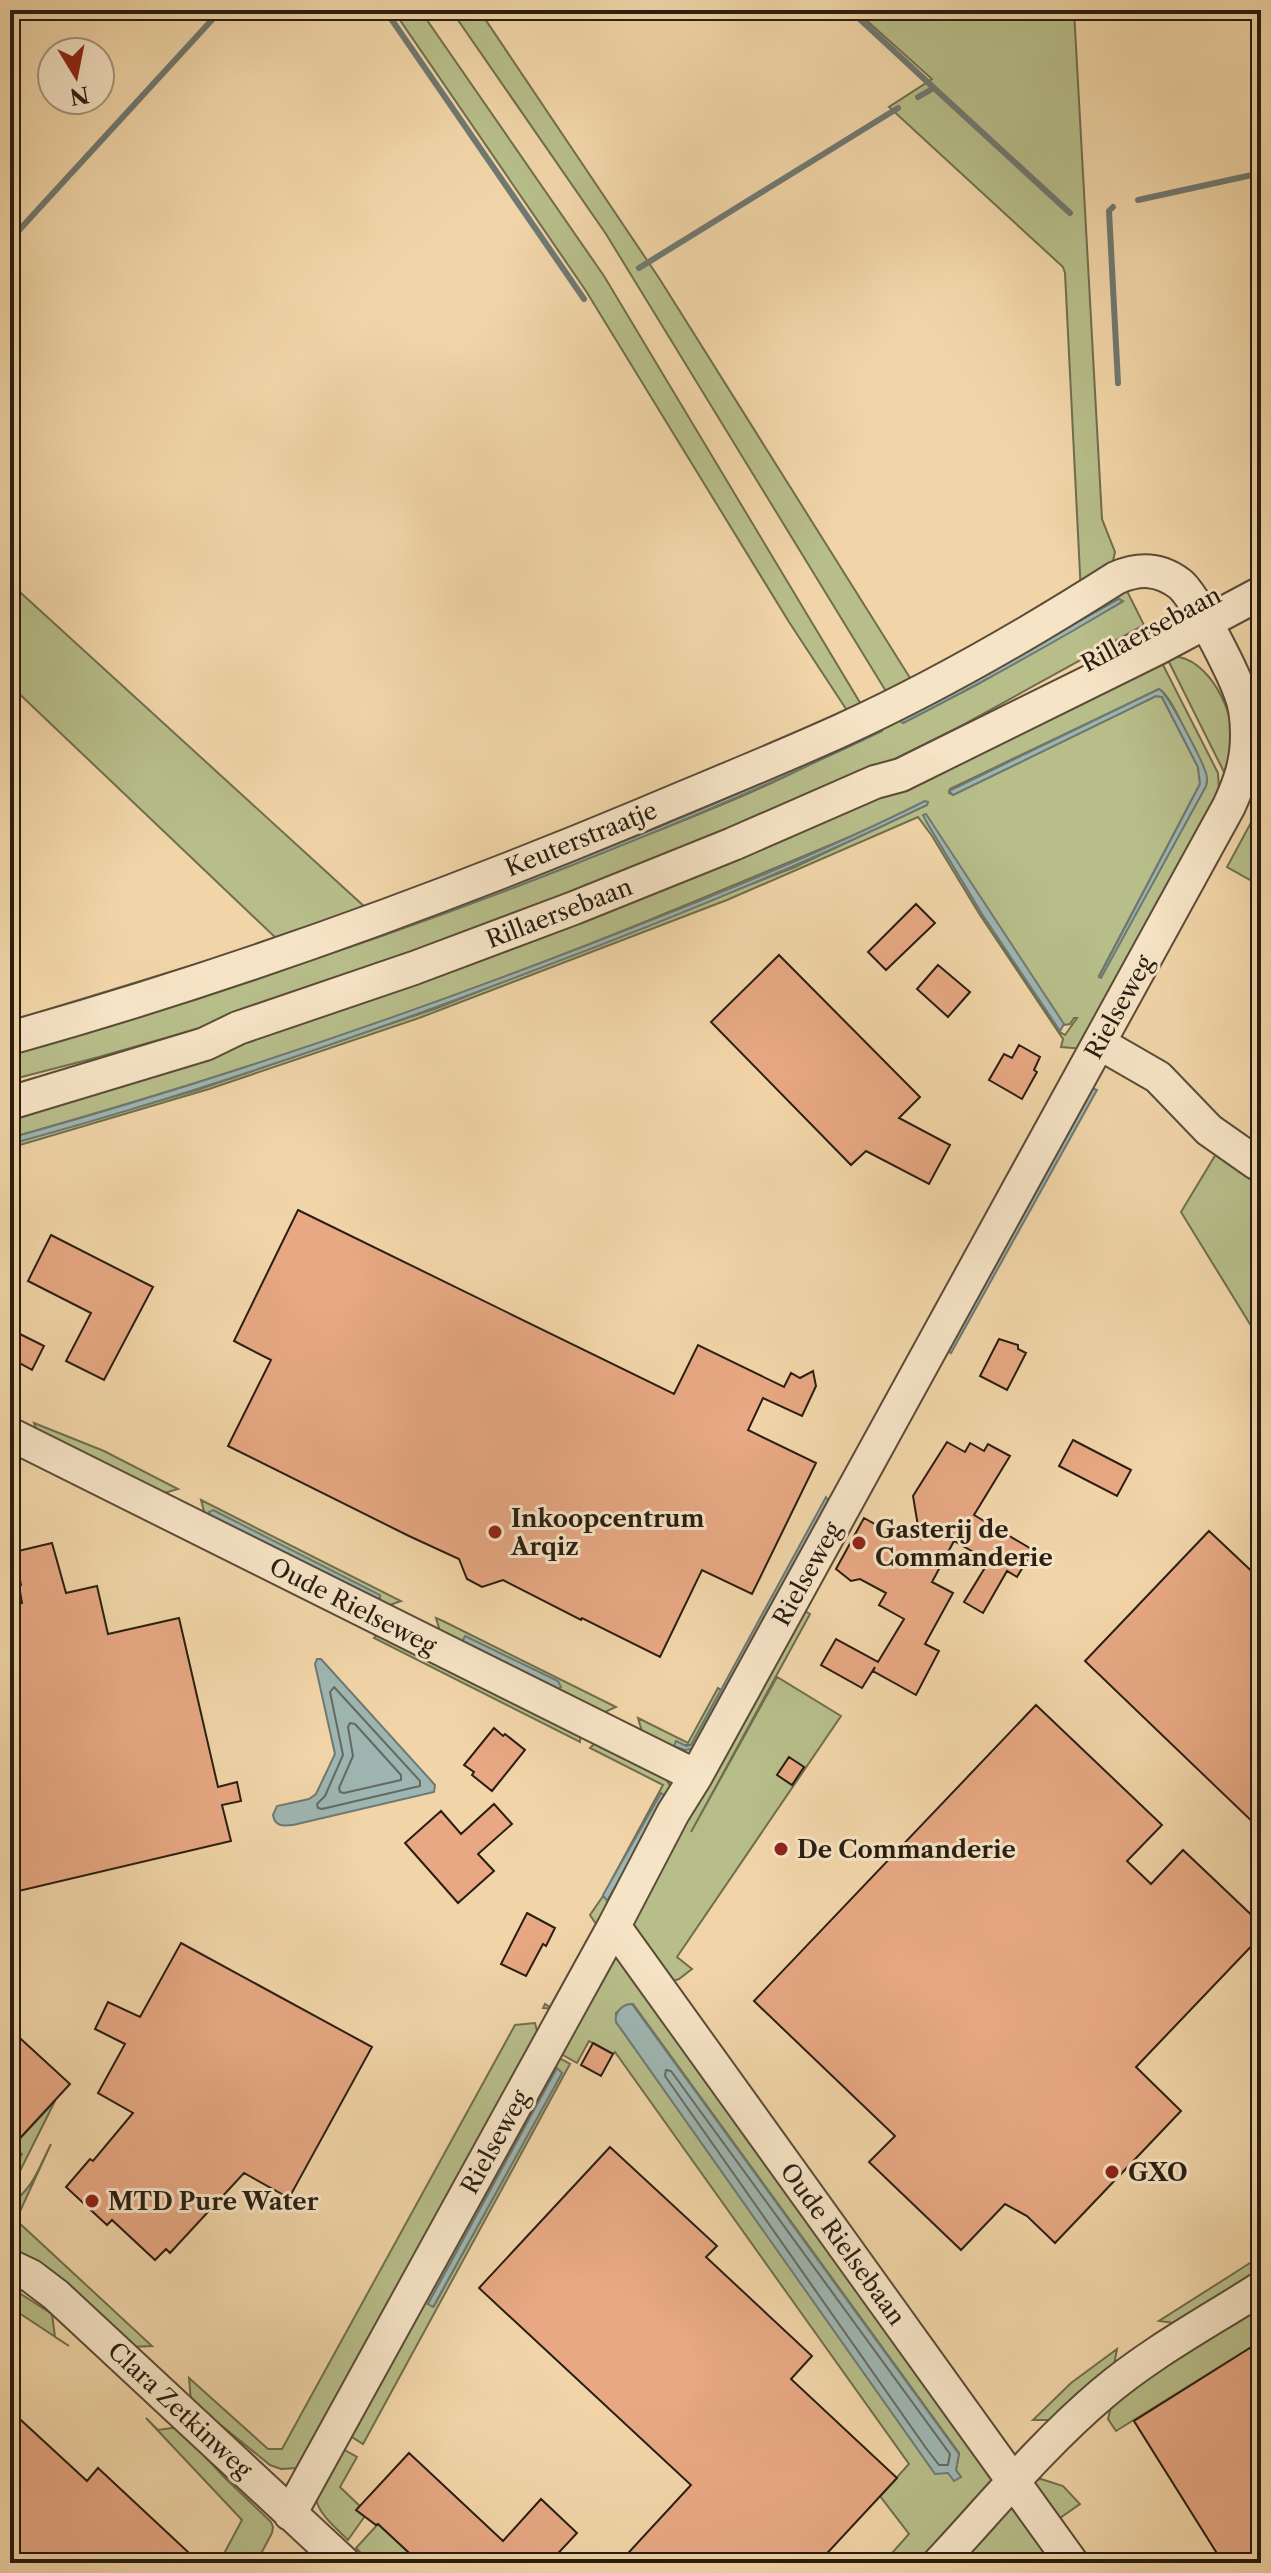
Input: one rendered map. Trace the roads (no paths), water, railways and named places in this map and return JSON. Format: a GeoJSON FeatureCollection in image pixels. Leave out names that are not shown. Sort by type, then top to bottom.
{"type":"FeatureCollection","features":[{"type":"Feature","properties":{"kind":"street","name":"Rielseweg"},"geometry":{"type":"LineString","coordinates":[[290,2514],[1229,806],[1246,766],[1247,732],[1241,695],[1183,586],[1158,572],[1145,569],[1124,574]]}},
{"type":"Feature","properties":{"kind":"street","name":"Rillaersebaan"},"geometry":{"type":"LineString","coordinates":[[10,1103],[205,1044],[238,1028],[414,968],[574,908],[875,782],[901,775],[979,738],[1200,614],[1261,570]]}},
{"type":"Feature","properties":{"kind":"street","name":"Keuterstraatje"},"geometry":{"type":"LineString","coordinates":[[10,1038],[138,1001],[418,904],[604,831],[882,711],[942,680],[1124,574]]}},
{"type":"Feature","properties":{"kind":"street","name":"Rillaersebaan"},"geometry":{"type":"LineString","coordinates":[[1200,614],[1261,593]]}},
{"type":"Feature","properties":{"kind":"street","name":"Rillaersebaan"},"geometry":{"type":"LineString","coordinates":[[10,1086],[201,1033],[238,1028]]}},
{"type":"Feature","properties":{"kind":"street"},"geometry":{"type":"LineString","coordinates":[[1099,1043],[1158,1077],[1209,1130],[1256,1163]]}},
{"type":"Feature","properties":{"kind":"street","name":"Oude Rielseweg"},"geometry":{"type":"LineString","coordinates":[[10,1434],[696,1776]]}},
{"type":"Feature","properties":{"kind":"street","name":"Oude Rielsebaan"},"geometry":{"type":"LineString","coordinates":[[614,1926],[1072,2563]]}},
{"type":"Feature","properties":{"kind":"street","name":"Clara Zetkinweg"},"geometry":{"type":"LineString","coordinates":[[10,2266],[31,2276],[56,2295],[344,2563]]}},
{"type":"Feature","properties":{"kind":"street"},"geometry":{"type":"LineString","coordinates":[[939,2563],[1103,2393],[1261,2288]]}},
{"type":"Feature","properties":{"kind":"water"},"geometry":{"type":"Polygon","coordinates":[[[1119,599],[1123,601],[1014,664],[903,723],[900,721],[1119,599]]]}},
{"type":"Feature","properties":{"kind":"water"},"geometry":{"type":"Polygon","coordinates":[[[1159,689],[1177,714],[1198,754],[1207,775],[1206,786],[1101,978],[1200,784],[1198,767],[1162,697],[1156,696],[953,795],[949,791],[1159,689]]]}},
{"type":"Feature","properties":{"kind":"water"},"geometry":{"type":"Polygon","coordinates":[[[882,728],[882,731],[776,780],[670,826],[453,910],[233,986],[10,1054],[234,983],[498,891],[692,813],[882,728]]]}},
{"type":"Feature","properties":{"kind":"water"},"geometry":{"type":"Polygon","coordinates":[[[925,801],[927,805],[785,870],[477,992],[212,1084],[10,1144],[10,1138],[228,1073],[514,973],[756,878],[925,801]]]}},
{"type":"Feature","properties":{"kind":"water"},"geometry":{"type":"Polygon","coordinates":[[[926,814],[1064,1024],[1060,1031],[982,914],[926,821],[923,815],[926,814]]]}},
{"type":"Feature","properties":{"kind":"water"},"geometry":{"type":"Polygon","coordinates":[[[1092,1088],[1097,1090],[951,1353],[946,1350],[1092,1088]]]}},
{"type":"Feature","properties":{"kind":"water"},"geometry":{"type":"Polygon","coordinates":[[[826,1497],[829,1501],[694,1748],[685,1750],[674,1746],[676,1741],[691,1745],[826,1497]]]}},
{"type":"Feature","properties":{"kind":"water"},"geometry":{"type":"Polygon","coordinates":[[[213,1510],[380,1595],[380,1598],[212,1519],[209,1512],[213,1510]]]}},
{"type":"Feature","properties":{"kind":"water"},"geometry":{"type":"Polygon","coordinates":[[[465,1636],[558,1681],[561,1687],[557,1690],[462,1642],[465,1636]]]}},
{"type":"Feature","properties":{"kind":"water"},"geometry":{"type":"Polygon","coordinates":[[[317,1659],[321,1659],[435,1785],[434,1792],[293,1825],[276,1822],[273,1815],[277,1806],[309,1799],[316,1794],[335,1754],[315,1664],[317,1659]]]}},
{"type":"Feature","properties":{"kind":"water"},"geometry":{"type":"Polygon","coordinates":[[[661,1793],[667,1797],[607,1901],[603,1895],[661,1793]]]}},
{"type":"Feature","properties":{"kind":"water"},"geometry":{"type":"Polygon","coordinates":[[[632,2004],[959,2454],[956,2470],[961,2477],[954,2481],[948,2473],[935,2474],[616,2022],[620,2009],[632,2004]]]}},
{"type":"Feature","properties":{"kind":"water"},"geometry":{"type":"Polygon","coordinates":[[[557,2068],[562,2073],[433,2307],[428,2304],[557,2068]]]}},
{"type":"Feature","properties":{"kind":"waterway"},"geometry":{"type":"LineString","coordinates":[[10,240],[221,10]]}},
{"type":"Feature","properties":{"kind":"waterway"},"geometry":{"type":"LineString","coordinates":[[385,10],[584,299]]}},
{"type":"Feature","properties":{"kind":"waterway"},"geometry":{"type":"LineString","coordinates":[[850,10],[934,88]]}},
{"type":"Feature","properties":{"kind":"waterway"},"geometry":{"type":"LineString","coordinates":[[918,97],[934,88],[1070,213]]}},
{"type":"Feature","properties":{"kind":"waterway"},"geometry":{"type":"LineString","coordinates":[[639,268],[898,108]]}},
{"type":"Feature","properties":{"kind":"waterway"},"geometry":{"type":"LineString","coordinates":[[1138,200],[1261,173]]}},
{"type":"Feature","properties":{"kind":"waterway"},"geometry":{"type":"LineString","coordinates":[[1113,207],[1109,211],[1118,383]]}},
{"type":"Feature","properties":{"kind":"place","name":"Inkoopcentrum Arqiz"},"geometry":{"type":"Point","coordinates":[495,1532]}},
{"type":"Feature","properties":{"kind":"place","name":"Gasterij de Commanderie"},"geometry":{"type":"Point","coordinates":[859,1543]}},
{"type":"Feature","properties":{"kind":"place","name":"De Commanderie"},"geometry":{"type":"Point","coordinates":[781,1849]}},
{"type":"Feature","properties":{"kind":"place","name":"GXO"},"geometry":{"type":"Point","coordinates":[1112,2172]}},
{"type":"Feature","properties":{"kind":"place","name":"MTD Pure Water"},"geometry":{"type":"Point","coordinates":[92,2201]}}]}
